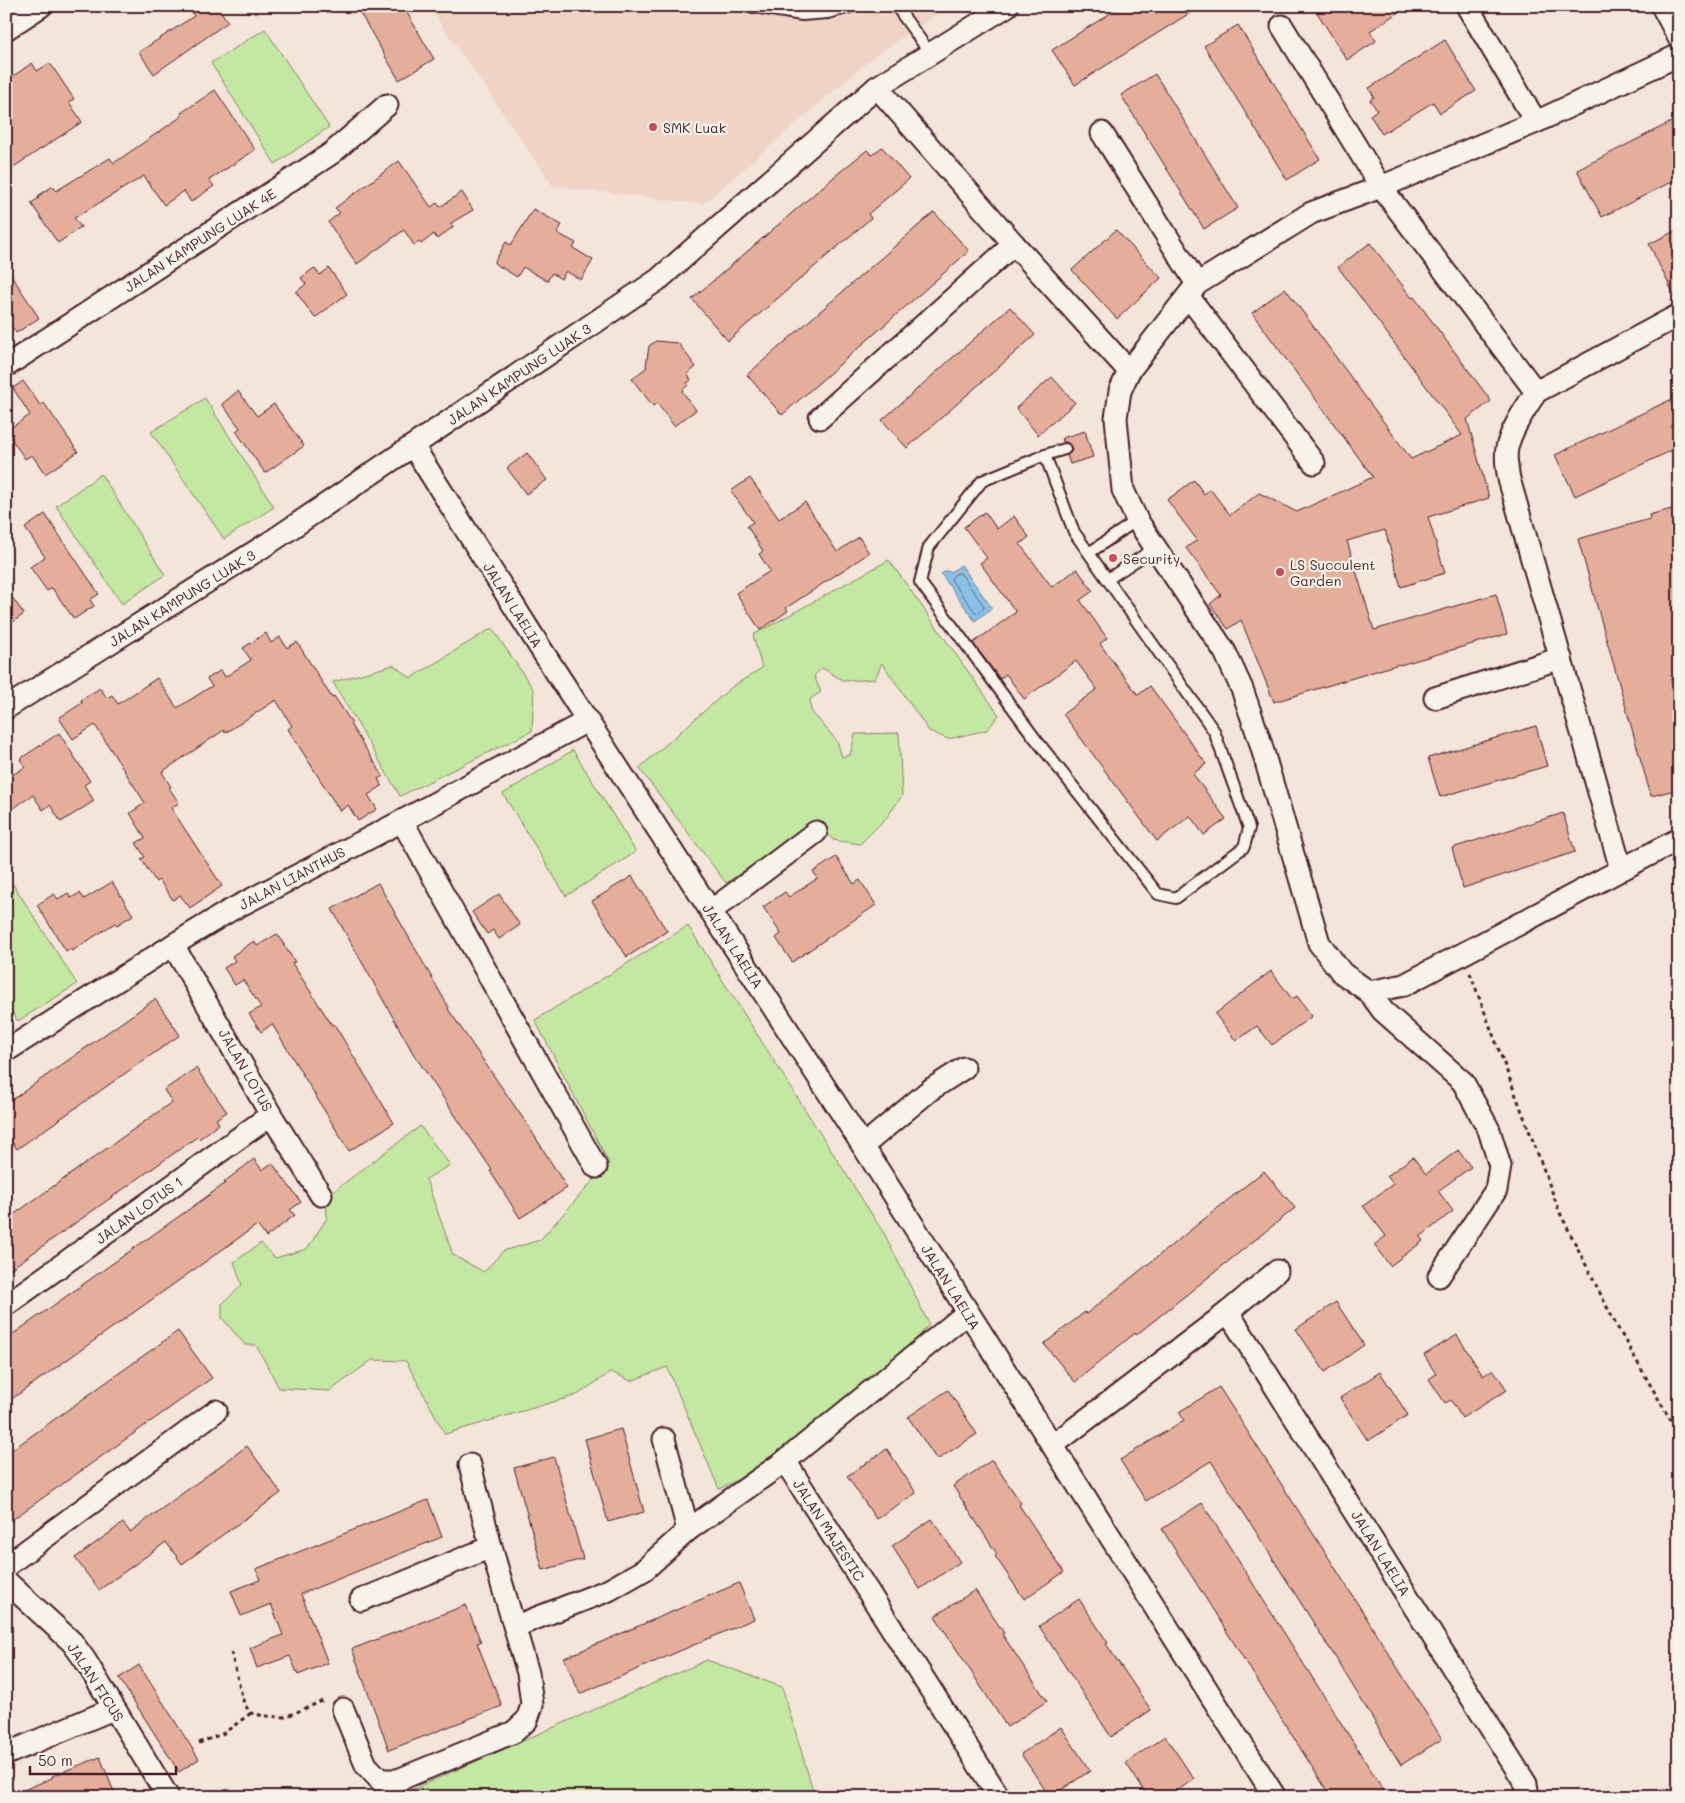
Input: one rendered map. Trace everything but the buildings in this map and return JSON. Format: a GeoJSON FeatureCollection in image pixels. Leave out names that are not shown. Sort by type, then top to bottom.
{"type":"FeatureCollection","features":[{"type":"Feature","properties":{"kind":"street"},"geometry":{"type":"LineString","coordinates":[[6,29],[42,6]]}},
{"type":"Feature","properties":{"kind":"street","name":"JALAN KAMPUNG LUAK 3"},"geometry":{"type":"LineString","coordinates":[[6,708],[247,557],[659,279],[877,87],[1007,6]]}},
{"type":"Feature","properties":{"kind":"street"},"geometry":{"type":"LineString","coordinates":[[1467,6],[1536,122]]}},
{"type":"Feature","properties":{"kind":"street"},"geometry":{"type":"LineString","coordinates":[[1662,6],[1679,38]]}},
{"type":"Feature","properties":{"kind":"street"},"geometry":{"type":"LineString","coordinates":[[1282,26],[1381,187],[1536,392]]}},
{"type":"Feature","properties":{"kind":"street"},"geometry":{"type":"LineString","coordinates":[[1439,1276],[1496,1190],[1500,1166],[1489,1130],[1463,1082],[1383,1011],[1369,992],[1342,973],[1319,943],[1259,738],[1242,689],[1225,652],[1137,520],[1124,490],[1116,418],[1120,392],[1129,371],[1192,290],[1311,213],[1381,187],[1536,122],[1679,55]]}},
{"type":"Feature","properties":{"kind":"street"},"geometry":{"type":"LineString","coordinates":[[877,87],[1014,244],[1129,371]]}},
{"type":"Feature","properties":{"kind":"street","name":"JALAN KAMPUNG LUAK 4E"},"geometry":{"type":"LineString","coordinates":[[6,366],[332,153],[387,104]]}},
{"type":"Feature","properties":{"kind":"street"},"geometry":{"type":"LineString","coordinates":[[1102,133],[1192,290],[1314,463]]}},
{"type":"Feature","properties":{"kind":"street"},"geometry":{"type":"LineString","coordinates":[[820,418],[1014,244]]}},
{"type":"Feature","properties":{"kind":"street"},"geometry":{"type":"LineString","coordinates":[[1621,869],[1506,464],[1508,447],[1518,422],[1536,392],[1679,315]]}},
{"type":"Feature","properties":{"kind":"street","name":"JALAN LAELIA"},"geometry":{"type":"LineString","coordinates":[[413,446],[587,721],[863,1146],[1275,1797]]}},
{"type":"Feature","properties":{"kind":"street"},"geometry":{"type":"LineString","coordinates":[[1435,698],[1561,658]]}},
{"type":"Feature","properties":{"kind":"street","name":"JALAN LIANTHUS"},"geometry":{"type":"LineString","coordinates":[[6,1051],[229,911],[402,821],[587,721]]}},
{"type":"Feature","properties":{"kind":"street"},"geometry":{"type":"LineString","coordinates":[[402,821],[596,1167]]}},
{"type":"Feature","properties":{"kind":"street"},"geometry":{"type":"LineString","coordinates":[[711,911],[816,832]]}},
{"type":"Feature","properties":{"kind":"street"},"geometry":{"type":"LineString","coordinates":[[1369,992],[1404,984],[1679,839]]}},
{"type":"Feature","properties":{"kind":"street","name":"JALAN LOTUS"},"geometry":{"type":"LineString","coordinates":[[173,945],[271,1115],[321,1195]]}},
{"type":"Feature","properties":{"kind":"street"},"geometry":{"type":"LineString","coordinates":[[863,1146],[930,1090],[964,1068]]}},
{"type":"Feature","properties":{"kind":"street","name":"JALAN LOTUS 1"},"geometry":{"type":"LineString","coordinates":[[6,1304],[271,1115]]}},
{"type":"Feature","properties":{"kind":"street"},"geometry":{"type":"LineString","coordinates":[[1053,1445],[1228,1312],[1277,1271]]}},
{"type":"Feature","properties":{"kind":"street","name":"JALAN LAELIA"},"geometry":{"type":"LineString","coordinates":[[1228,1312],[1526,1784],[1528,1797]]}},
{"type":"Feature","properties":{"kind":"street"},"geometry":{"type":"LineString","coordinates":[[516,1626],[609,1590],[644,1570],[688,1530],[786,1461],[967,1313]]}},
{"type":"Feature","properties":{"kind":"street"},"geometry":{"type":"LineString","coordinates":[[6,1566],[216,1411]]}},
{"type":"Feature","properties":{"kind":"street"},"geometry":{"type":"LineString","coordinates":[[664,1439],[688,1530]]}},
{"type":"Feature","properties":{"kind":"street","name":"JALAN MAJESTIC"},"geometry":{"type":"LineString","coordinates":[[786,1461],[999,1797]]}},
{"type":"Feature","properties":{"kind":"street"},"geometry":{"type":"LineString","coordinates":[[343,1709],[366,1765],[380,1780],[398,1780],[514,1732],[527,1720],[532,1706],[528,1673],[516,1626],[491,1547],[470,1465]]}},
{"type":"Feature","properties":{"kind":"street"},"geometry":{"type":"LineString","coordinates":[[361,1600],[491,1547]]}},
{"type":"Feature","properties":{"kind":"street","name":"JALAN FICUS"},"geometry":{"type":"LineString","coordinates":[[6,1581],[72,1642],[85,1660],[168,1797]]}},
{"type":"Feature","properties":{"kind":"street"},"geometry":{"type":"LineString","coordinates":[[6,1754],[113,1709]]}},
{"type":"Feature","properties":{"kind":"lane"},"geometry":{"type":"LineString","coordinates":[[748,6],[802,15],[828,13],[854,6]]}},
{"type":"Feature","properties":{"kind":"lane"},"geometry":{"type":"LineString","coordinates":[[896,6],[930,53]]}},
{"type":"Feature","properties":{"kind":"lane"},"geometry":{"type":"LineString","coordinates":[[1046,455],[1074,532],[1214,731],[1249,828],[1244,847],[1176,898],[1158,894],[1034,737],[920,582],[929,547],[982,481],[1046,455],[1065,449]]}},
{"type":"Feature","properties":{"kind":"lane"},"geometry":{"type":"LineString","coordinates":[[1089,553],[1137,520]]}},
{"type":"Feature","properties":{"kind":"lane"},"geometry":{"type":"LineString","coordinates":[[1108,579],[1155,548]]}},
{"type":"Feature","properties":{"kind":"path"},"geometry":{"type":"LineString","coordinates":[[1463,953],[1560,1213],[1615,1324],[1679,1435]]}},
{"type":"Feature","properties":{"kind":"path"},"geometry":{"type":"LineString","coordinates":[[230,1652],[244,1704],[252,1712],[264,1716],[285,1717],[327,1699],[338,1701],[343,1709]]}},
{"type":"Feature","properties":{"kind":"path"},"geometry":{"type":"LineString","coordinates":[[199,1743],[224,1733],[252,1712]]}},
{"type":"Feature","properties":{"kind":"shaded area","name":"SMK Luak"},"geometry":{"type":"Polygon","coordinates":[[[428,6],[949,6],[873,57],[703,204],[553,186],[428,6]]]}},
{"type":"Feature","properties":{"kind":"green space"},"geometry":{"type":"Polygon","coordinates":[[[265,29],[329,127],[275,164],[211,63],[265,29]]]}},
{"type":"Feature","properties":{"kind":"green space"},"geometry":{"type":"Polygon","coordinates":[[[205,398],[274,507],[224,539],[151,432],[205,398]]]}},
{"type":"Feature","properties":{"kind":"green space"},"geometry":{"type":"Polygon","coordinates":[[[101,474],[165,575],[122,604],[56,506],[101,474]]]}},
{"type":"Feature","properties":{"kind":"green space"},"geometry":{"type":"Polygon","coordinates":[[[889,560],[999,715],[987,730],[948,739],[929,731],[882,663],[875,679],[844,681],[822,668],[814,676],[821,692],[810,699],[811,711],[837,741],[842,757],[850,755],[855,734],[899,733],[902,796],[887,817],[860,844],[833,840],[816,822],[726,883],[639,768],[733,686],[762,668],[753,635],[889,560]]]}},
{"type":"Feature","properties":{"kind":"green space"},"geometry":{"type":"Polygon","coordinates":[[[492,628],[534,690],[532,731],[400,796],[333,682],[393,665],[411,678],[492,628]]]}},
{"type":"Feature","properties":{"kind":"green space"},"geometry":{"type":"Polygon","coordinates":[[[573,750],[636,852],[566,896],[503,794],[573,750]]]}},
{"type":"Feature","properties":{"kind":"green space"},"geometry":{"type":"Polygon","coordinates":[[[13,884],[77,984],[18,1021],[6,1003],[6,888],[13,884]]]}},
{"type":"Feature","properties":{"kind":"green space"},"geometry":{"type":"Polygon","coordinates":[[[688,926],[885,1235],[929,1324],[911,1347],[757,1470],[719,1489],[667,1367],[631,1381],[611,1372],[577,1395],[445,1434],[406,1361],[372,1360],[330,1391],[279,1388],[256,1345],[245,1345],[222,1318],[222,1304],[242,1285],[234,1262],[261,1243],[275,1258],[307,1249],[327,1218],[326,1197],[420,1126],[450,1165],[426,1179],[453,1255],[484,1272],[503,1251],[540,1240],[609,1163],[535,1020],[688,926]]]}},
{"type":"Feature","properties":{"kind":"green space"},"geometry":{"type":"Polygon","coordinates":[[[707,1660],[782,1687],[815,1797],[395,1797],[707,1660]]]}},
{"type":"Feature","properties":{"kind":"water"},"geometry":{"type":"Polygon","coordinates":[[[961,565],[992,608],[975,621],[941,574],[946,571],[951,572],[961,565]]]}},
{"type":"Feature","properties":{"kind":"place","name":"SMK Luak"},"geometry":{"type":"Point","coordinates":[653,127]}},
{"type":"Feature","properties":{"kind":"place","name":"Security"},"geometry":{"type":"Point","coordinates":[1113,558]}},
{"type":"Feature","properties":{"kind":"place","name":"LS Succulent Garden"},"geometry":{"type":"Point","coordinates":[1280,572]}}]}
